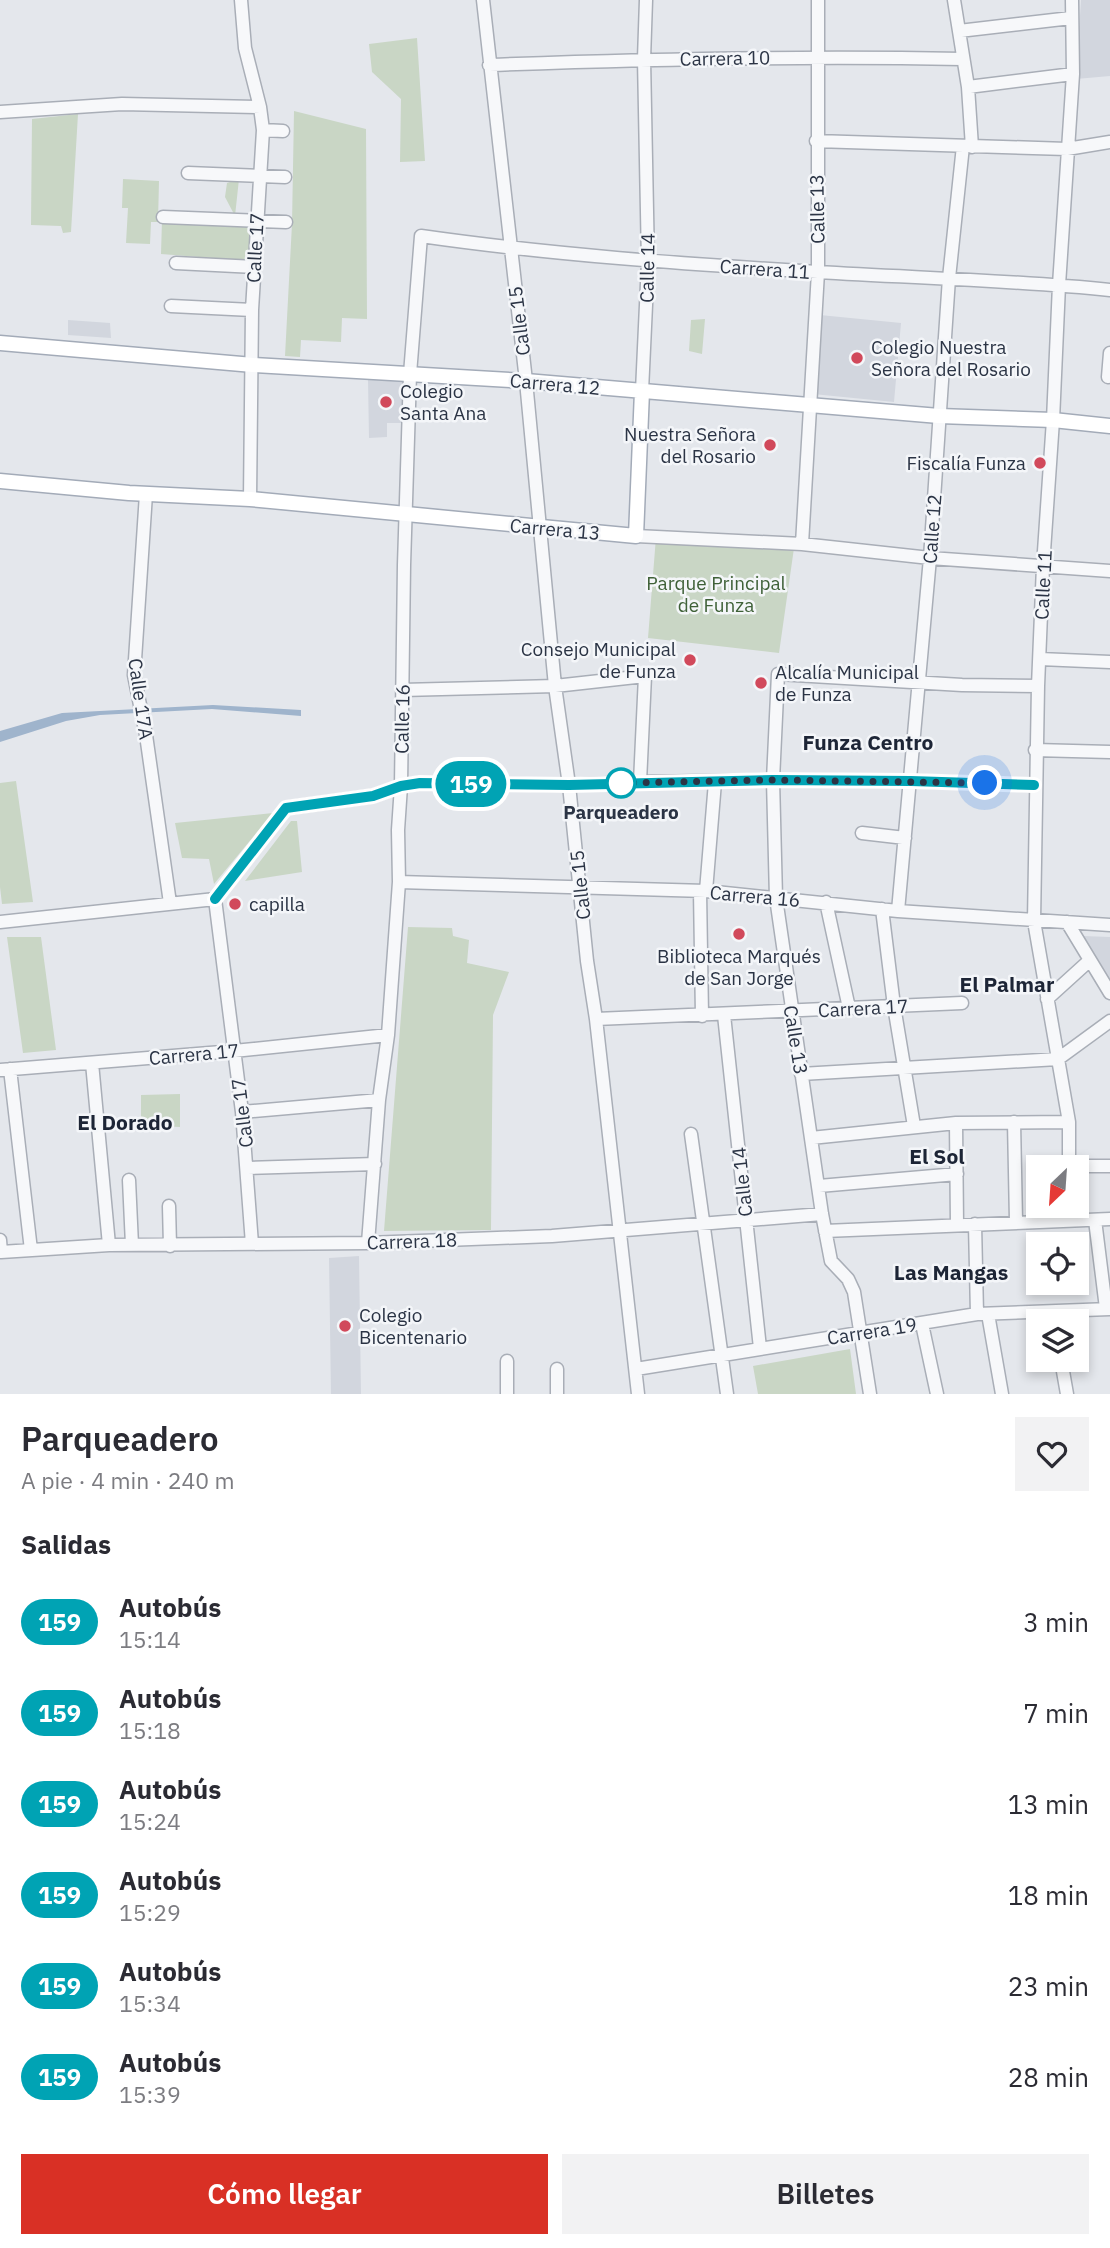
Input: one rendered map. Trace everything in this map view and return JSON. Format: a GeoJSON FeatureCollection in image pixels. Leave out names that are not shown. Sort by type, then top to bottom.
{"type":"FeatureCollection","features":[{"type":"Feature","properties":{"kind":"main road","name":"Carrera 12"},"geometry":{"type":"LineString","coordinates":[[0,342],[253,365],[526,381],[939,416],[1110,426]]}},
{"type":"Feature","properties":{"kind":"main road","name":"Calle 14"},"geometry":{"type":"LineString","coordinates":[[636,536],[642,391]]}},
{"type":"Feature","properties":{"kind":"main road","name":"Carrera 13"},"geometry":{"type":"LineString","coordinates":[[0,481],[146,494],[250,499],[636,536]]}},
{"type":"Feature","properties":{"kind":"street","name":"Calle 17"},"geometry":{"type":"LineString","coordinates":[[241,0],[247,57],[263,130],[252,310],[250,499]]}},
{"type":"Feature","properties":{"kind":"street","name":"Calle 15"},"geometry":{"type":"LineString","coordinates":[[483,0],[526,381],[555,686],[569,785],[638,1394]]}},
{"type":"Feature","properties":{"kind":"street","name":"Calle 14"},"geometry":{"type":"LineString","coordinates":[[642,391],[648,262],[644,59],[646,0]]}},
{"type":"Feature","properties":{"kind":"street","name":"Calle 13"},"geometry":{"type":"LineString","coordinates":[[802,544],[818,272],[818,0]]}},
{"type":"Feature","properties":{"kind":"street","name":"Calle 12"},"geometry":{"type":"LineString","coordinates":[[898,911],[930,558],[949,278],[968,147],[968,87],[954,0]]}},
{"type":"Feature","properties":{"kind":"street","name":"Calle 11"},"geometry":{"type":"LineString","coordinates":[[1069,1155],[1069,1122],[1034,920],[1034,785],[1043,566],[1054,421],[1059,285],[1073,74],[1072,0]]}},
{"type":"Feature","properties":{"kind":"street"},"geometry":{"type":"LineString","coordinates":[[959,32],[1071,18]]}},
{"type":"Feature","properties":{"kind":"street","name":"Carrera 10"},"geometry":{"type":"LineString","coordinates":[[489,65],[644,59],[962,59]]}},
{"type":"Feature","properties":{"kind":"street"},"geometry":{"type":"LineString","coordinates":[[968,87],[1073,74]]}},
{"type":"Feature","properties":{"kind":"street"},"geometry":{"type":"LineString","coordinates":[[0,113],[122,104],[260,107]]}},
{"type":"Feature","properties":{"kind":"street"},"geometry":{"type":"LineString","coordinates":[[263,130],[283,131]]}},
{"type":"Feature","properties":{"kind":"street"},"geometry":{"type":"LineString","coordinates":[[816,141],[1068,149],[1110,142]]}},
{"type":"Feature","properties":{"kind":"street"},"geometry":{"type":"LineString","coordinates":[[188,173],[285,177]]}},
{"type":"Feature","properties":{"kind":"street"},"geometry":{"type":"LineString","coordinates":[[163,217],[286,222]]}},
{"type":"Feature","properties":{"kind":"street","name":"Carrera 11"},"geometry":{"type":"LineString","coordinates":[[421,236],[512,249],[648,262],[949,278],[1110,290]]}},
{"type":"Feature","properties":{"kind":"street","name":"Calle 16"},"geometry":{"type":"LineString","coordinates":[[368,1243],[379,1100],[388,1035],[399,882],[406,515],[411,374],[421,236]]}},
{"type":"Feature","properties":{"kind":"street"},"geometry":{"type":"LineString","coordinates":[[176,263],[255,267]]}},
{"type":"Feature","properties":{"kind":"street"},"geometry":{"type":"LineString","coordinates":[[171,306],[252,310]]}},
{"type":"Feature","properties":{"kind":"street"},"geometry":{"type":"LineString","coordinates":[[1108,377],[1110,353]]}},
{"type":"Feature","properties":{"kind":"street","name":"Calle 17A"},"geometry":{"type":"LineString","coordinates":[[146,494],[133,661],[170,904]]}},
{"type":"Feature","properties":{"kind":"street","name":"Carrera 13"},"geometry":{"type":"LineString","coordinates":[[636,536],[802,544],[930,558],[1110,571]]}},
{"type":"Feature","properties":{"kind":"street"},"geometry":{"type":"LineString","coordinates":[[1040,659],[1110,662]]}},
{"type":"Feature","properties":{"kind":"street","name":"Calle 13"},"geometry":{"type":"LineString","coordinates":[[870,1394],[854,1292],[848,1279],[831,1261],[825,1231],[776,898],[773,780],[778,674],[918,683]]}},
{"type":"Feature","properties":{"kind":"street"},"geometry":{"type":"LineString","coordinates":[[402,690],[555,686],[645,676],[640,782]]}},
{"type":"Feature","properties":{"kind":"street"},"geometry":{"type":"LineString","coordinates":[[918,683],[1038,687]]}},
{"type":"Feature","properties":{"kind":"street"},"geometry":{"type":"LineString","coordinates":[[1035,750],[1110,752]]}},
{"type":"Feature","properties":{"kind":"street"},"geometry":{"type":"LineString","coordinates":[[0,922],[215,899],[286,808],[373,796],[401,786],[420,783],[569,785],[773,780],[1034,785]]}},
{"type":"Feature","properties":{"kind":"street"},"geometry":{"type":"LineString","coordinates":[[702,1016],[703,891],[715,782]]}},
{"type":"Feature","properties":{"kind":"street"},"geometry":{"type":"LineString","coordinates":[[862,833],[905,838]]}},
{"type":"Feature","properties":{"kind":"street","name":"Carrera 16"},"geometry":{"type":"LineString","coordinates":[[399,882],[703,891],[898,911],[1110,925]]}},
{"type":"Feature","properties":{"kind":"street","name":"Calle 17"},"geometry":{"type":"LineString","coordinates":[[215,899],[248,1168],[251,1244]]}},
{"type":"Feature","properties":{"kind":"street"},"geometry":{"type":"LineString","coordinates":[[825,902],[849,1008]]}},
{"type":"Feature","properties":{"kind":"street"},"geometry":{"type":"LineString","coordinates":[[882,909],[894,1006],[914,1126]]}},
{"type":"Feature","properties":{"kind":"street"},"geometry":{"type":"LineString","coordinates":[[1067,922],[1110,993]]}},
{"type":"Feature","properties":{"kind":"street"},"geometry":{"type":"LineString","coordinates":[[1047,999],[1090,960]]}},
{"type":"Feature","properties":{"kind":"street","name":"Carrera 17"},"geometry":{"type":"LineString","coordinates":[[596,1019],[962,1003]]}},
{"type":"Feature","properties":{"kind":"street","name":"Calle 14"},"geometry":{"type":"LineString","coordinates":[[724,1015],[760,1348]]}},
{"type":"Feature","properties":{"kind":"street"},"geometry":{"type":"LineString","coordinates":[[801,1074],[1058,1059],[1110,1021]]}},
{"type":"Feature","properties":{"kind":"street","name":"Carrera 17"},"geometry":{"type":"LineString","coordinates":[[5,1069],[234,1051],[388,1035]]}},
{"type":"Feature","properties":{"kind":"street"},"geometry":{"type":"LineString","coordinates":[[92,1063],[109,1245]]}},
{"type":"Feature","properties":{"kind":"street"},"geometry":{"type":"LineString","coordinates":[[5,1069],[31,1250]]}},
{"type":"Feature","properties":{"kind":"street"},"geometry":{"type":"LineString","coordinates":[[242,1112],[379,1100]]}},
{"type":"Feature","properties":{"kind":"street"},"geometry":{"type":"LineString","coordinates":[[1014,1122],[1016,1222]]}},
{"type":"Feature","properties":{"kind":"street"},"geometry":{"type":"LineString","coordinates":[[810,1138],[956,1123],[1069,1122]]}},
{"type":"Feature","properties":{"kind":"street"},"geometry":{"type":"LineString","coordinates":[[956,1123],[957,1225]]}},
{"type":"Feature","properties":{"kind":"street"},"geometry":{"type":"LineString","coordinates":[[691,1134],[727,1394]]}},
{"type":"Feature","properties":{"kind":"street"},"geometry":{"type":"LineString","coordinates":[[248,1168],[375,1164]]}},
{"type":"Feature","properties":{"kind":"street"},"geometry":{"type":"LineString","coordinates":[[1089,1167],[1110,1166]]}},
{"type":"Feature","properties":{"kind":"street"},"geometry":{"type":"LineString","coordinates":[[819,1185],[957,1174]]}},
{"type":"Feature","properties":{"kind":"street"},"geometry":{"type":"LineString","coordinates":[[129,1180],[132,1245]]}},
{"type":"Feature","properties":{"kind":"street"},"geometry":{"type":"LineString","coordinates":[[169,1206],[170,1245]]}},
{"type":"Feature","properties":{"kind":"street","name":"Carrera 18"},"geometry":{"type":"LineString","coordinates":[[1,1246],[31,1250],[109,1245],[368,1243],[619,1231],[822,1214]]}},
{"type":"Feature","properties":{"kind":"street"},"geometry":{"type":"LineString","coordinates":[[825,1231],[1110,1219]]}},
{"type":"Feature","properties":{"kind":"street"},"geometry":{"type":"LineString","coordinates":[[1095,1220],[1109,1308]]}},
{"type":"Feature","properties":{"kind":"street"},"geometry":{"type":"LineString","coordinates":[[975,1224],[982,1314],[1002,1394]]}},
{"type":"Feature","properties":{"kind":"street","name":"Carrera 19"},"geometry":{"type":"LineString","coordinates":[[1089,1311],[1109,1308]]}},
{"type":"Feature","properties":{"kind":"street","name":"Carrera 19"},"geometry":{"type":"LineString","coordinates":[[636,1369],[982,1314],[1026,1315]]}},
{"type":"Feature","properties":{"kind":"street"},"geometry":{"type":"LineString","coordinates":[[922,1324],[937,1394]]}},
{"type":"Feature","properties":{"kind":"street"},"geometry":{"type":"LineString","coordinates":[[507,1361],[507,1394]]}},
{"type":"Feature","properties":{"kind":"street"},"geometry":{"type":"LineString","coordinates":[[557,1369],[557,1394]]}},
{"type":"Feature","properties":{"kind":"street"},"geometry":{"type":"LineString","coordinates":[[1063,1372],[1067,1394]]}},
{"type":"Feature","properties":{"kind":"shaded area"},"geometry":{"type":"Polygon","coordinates":[[[1081,0],[1110,0],[1110,76],[1076,79],[1081,0]]]}},
{"type":"Feature","properties":{"kind":"shaded area","name":"Colegio Nuestra Señora del Rosario"},"geometry":{"type":"Polygon","coordinates":[[[820,315],[901,323],[894,402],[813,394],[820,315]]]}},
{"type":"Feature","properties":{"kind":"shaded area"},"geometry":{"type":"Polygon","coordinates":[[[68,320],[110,323],[111,338],[68,335],[68,320]]]}},
{"type":"Feature","properties":{"kind":"shaded area","name":"Colegio Santa Ana"},"geometry":{"type":"Polygon","coordinates":[[[368,380],[403,380],[404,423],[387,423],[387,437],[369,438],[368,380]]]}},
{"type":"Feature","properties":{"kind":"shaded area"},"geometry":{"type":"Polygon","coordinates":[[[1083,936],[1110,937],[1110,982],[1083,936]]]}},
{"type":"Feature","properties":{"kind":"shaded area","name":"Colegio Bicentenario"},"geometry":{"type":"Polygon","coordinates":[[[359,1256],[361,1394],[331,1394],[329,1258],[359,1256]]]}},
{"type":"Feature","properties":{"kind":"green space"},"geometry":{"type":"Polygon","coordinates":[[[417,38],[425,161],[400,162],[401,99],[372,72],[369,44],[417,38]]]}},
{"type":"Feature","properties":{"kind":"green space"},"geometry":{"type":"Polygon","coordinates":[[[294,111],[366,129],[367,319],[342,318],[341,342],[301,340],[300,357],[285,356],[292,224],[294,111]]]}},
{"type":"Feature","properties":{"kind":"green space"},"geometry":{"type":"Polygon","coordinates":[[[78,114],[71,232],[63,233],[61,226],[31,225],[32,119],[78,114]]]}},
{"type":"Feature","properties":{"kind":"green space"},"geometry":{"type":"Polygon","coordinates":[[[123,179],[159,181],[158,222],[151,222],[150,244],[126,243],[128,208],[122,208],[123,179]]]}},
{"type":"Feature","properties":{"kind":"green space"},"geometry":{"type":"Polygon","coordinates":[[[239,179],[235,216],[225,197],[227,183],[239,179]]]}},
{"type":"Feature","properties":{"kind":"green space"},"geometry":{"type":"Polygon","coordinates":[[[162,220],[251,226],[250,261],[161,254],[162,220]]]}},
{"type":"Feature","properties":{"kind":"green space"},"geometry":{"type":"Polygon","coordinates":[[[705,319],[702,354],[689,351],[691,320],[705,319]]]}},
{"type":"Feature","properties":{"kind":"green space","name":"Parque Principal de Funza"},"geometry":{"type":"Polygon","coordinates":[[[656,537],[794,548],[779,653],[648,638],[656,537]]]}},
{"type":"Feature","properties":{"kind":"green space"},"geometry":{"type":"Polygon","coordinates":[[[16,781],[33,902],[2,904],[0,783],[16,781]]]}},
{"type":"Feature","properties":{"kind":"green space"},"geometry":{"type":"Polygon","coordinates":[[[273,813],[214,884],[209,859],[182,858],[175,823],[273,813]]]}},
{"type":"Feature","properties":{"kind":"green space"},"geometry":{"type":"Polygon","coordinates":[[[291,821],[297,821],[302,872],[245,881],[291,821]]]}},
{"type":"Feature","properties":{"kind":"green space"},"geometry":{"type":"Polygon","coordinates":[[[408,927],[452,928],[453,936],[469,940],[467,963],[509,972],[493,1015],[491,1230],[384,1231],[408,927]]]}},
{"type":"Feature","properties":{"kind":"green space"},"geometry":{"type":"Polygon","coordinates":[[[7,937],[41,937],[56,1050],[23,1053],[7,937]]]}},
{"type":"Feature","properties":{"kind":"green space"},"geometry":{"type":"Polygon","coordinates":[[[180,1094],[180,1127],[141,1125],[141,1095],[180,1094]]]}},
{"type":"Feature","properties":{"kind":"green space"},"geometry":{"type":"Polygon","coordinates":[[[850,1349],[856,1394],[758,1394],[753,1366],[850,1349]]]}},
{"type":"Feature","properties":{"kind":"water"},"geometry":{"type":"Polygon","coordinates":[[[213,705],[301,710],[301,716],[212,709],[100,715],[66,721],[0,742],[0,731],[62,713],[213,705]]]}},
{"type":"Feature","properties":{"kind":"bus line","name":"159"},"geometry":{"type":"LineString","coordinates":[[215,899],[286,808],[373,796],[409,784],[569,785],[773,780],[1034,785]]}},
{"type":"Feature","properties":{"kind":"place","name":"Colegio Nuestra Señora del Rosario"},"geometry":{"type":"Point","coordinates":[857,358]}},
{"type":"Feature","properties":{"kind":"place","name":"Colegio Santa Ana"},"geometry":{"type":"Point","coordinates":[386,402]}},
{"type":"Feature","properties":{"kind":"place","name":"Nuestra Señora del Rosario"},"geometry":{"type":"Point","coordinates":[770,445]}},
{"type":"Feature","properties":{"kind":"place","name":"Fiscalía Funza"},"geometry":{"type":"Point","coordinates":[1040,463]}},
{"type":"Feature","properties":{"kind":"place","name":"Consejo Municipal de Funza"},"geometry":{"type":"Point","coordinates":[690,660]}},
{"type":"Feature","properties":{"kind":"place","name":"Alcalía Municipal de Funza"},"geometry":{"type":"Point","coordinates":[761,683]}},
{"type":"Feature","properties":{"kind":"place","name":"Parqueadero"},"geometry":{"type":"Point","coordinates":[621,783]}},
{"type":"Feature","properties":{"kind":"place","name":"capilla"},"geometry":{"type":"Point","coordinates":[235,904]}},
{"type":"Feature","properties":{"kind":"place","name":"Biblioteca Marqués de San Jorge"},"geometry":{"type":"Point","coordinates":[739,934]}},
{"type":"Feature","properties":{"kind":"place","name":"Colegio Bicentenario"},"geometry":{"type":"Point","coordinates":[345,1326]}},
{"type":"Feature","properties":{"kind":"district","name":"Funza Centro"},"geometry":{"type":"Point","coordinates":[868,742]}},
{"type":"Feature","properties":{"kind":"district","name":"El Palmar"},"geometry":{"type":"Point","coordinates":[1007,984]}},
{"type":"Feature","properties":{"kind":"district","name":"El Dorado"},"geometry":{"type":"Point","coordinates":[125,1122]}},
{"type":"Feature","properties":{"kind":"district","name":"El Sol"},"geometry":{"type":"Point","coordinates":[937,1156]}},
{"type":"Feature","properties":{"kind":"district","name":"Las Mangas"},"geometry":{"type":"Point","coordinates":[951,1272]}},
{"type":"Feature","properties":{"kind":"route"},"geometry":{"type":"LineString","coordinates":[[621,783],[773,780],[985,783]]}}]}
